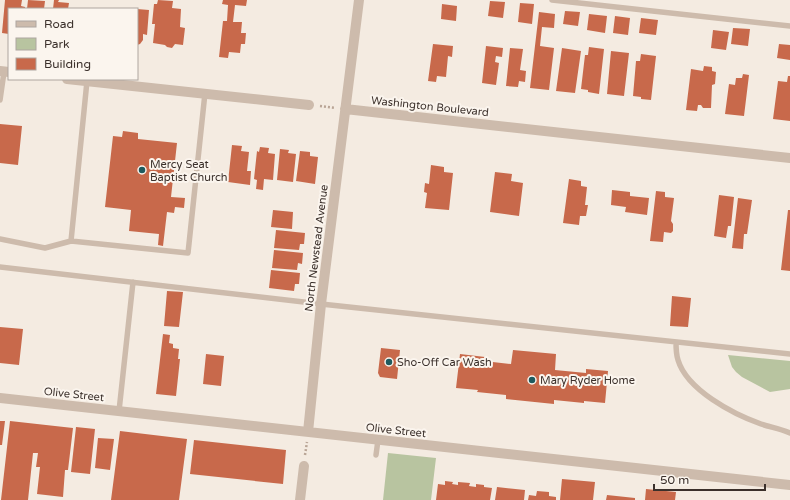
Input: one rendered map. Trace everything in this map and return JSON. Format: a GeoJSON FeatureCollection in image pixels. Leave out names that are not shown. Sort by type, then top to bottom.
{"type":"FeatureCollection","features":[{"type":"Feature","properties":{"kind":"street","name":"North Newstead Avenue"},"geometry":{"type":"LineString","coordinates":[[308,432],[321,304],[359,0]]}},
{"type":"Feature","properties":{"kind":"street"},"geometry":{"type":"LineString","coordinates":[[77,80],[309,105]]}},
{"type":"Feature","properties":{"kind":"street","name":"Washington Boulevard"},"geometry":{"type":"LineString","coordinates":[[345,109],[790,158]]}},
{"type":"Feature","properties":{"kind":"street","name":"Olive Street"},"geometry":{"type":"LineString","coordinates":[[0,398],[790,485]]}},
{"type":"Feature","properties":{"kind":"street"},"geometry":{"type":"LineString","coordinates":[[300,500],[304,466]]}},
{"type":"Feature","properties":{"kind":"lane"},"geometry":{"type":"LineString","coordinates":[[552,0],[790,26]]}},
{"type":"Feature","properties":{"kind":"lane"},"geometry":{"type":"LineString","coordinates":[[0,100],[4,72]]}},
{"type":"Feature","properties":{"kind":"lane"},"geometry":{"type":"LineString","coordinates":[[71,241],[87,81]]}},
{"type":"Feature","properties":{"kind":"lane"},"geometry":{"type":"LineString","coordinates":[[0,239],[45,248],[71,241],[188,253],[206,93]]}},
{"type":"Feature","properties":{"kind":"lane"},"geometry":{"type":"LineString","coordinates":[[0,267],[321,304],[790,354]]}},
{"type":"Feature","properties":{"kind":"lane"},"geometry":{"type":"LineString","coordinates":[[119,411],[133,282]]}},
{"type":"Feature","properties":{"kind":"lane"},"geometry":{"type":"LineString","coordinates":[[676,342],[676,351],[681,368],[686,376],[700,390],[727,408],[760,423],[790,433]]}},
{"type":"Feature","properties":{"kind":"lane"},"geometry":{"type":"LineString","coordinates":[[376,455],[378,440]]}},
{"type":"Feature","properties":{"kind":"path"},"geometry":{"type":"LineString","coordinates":[[309,105],[345,109]]}},
{"type":"Feature","properties":{"kind":"path"},"geometry":{"type":"LineString","coordinates":[[304,466],[308,432]]}},
{"type":"Feature","properties":{"kind":"green space"},"geometry":{"type":"Polygon","coordinates":[[[728,355],[790,361],[790,389],[770,392],[742,377],[732,367],[728,355]]]}},
{"type":"Feature","properties":{"kind":"green space"},"geometry":{"type":"Polygon","coordinates":[[[388,453],[436,458],[431,500],[383,500],[388,453]]]}},
{"type":"Feature","properties":{"kind":"building"},"geometry":{"type":"Polygon","coordinates":[[[5,0],[22,0],[21,6],[25,8],[8,8],[8,34],[2,33],[5,0]]]}},
{"type":"Feature","properties":{"kind":"building"},"geometry":{"type":"Polygon","coordinates":[[[28,0],[45,1],[44,8],[27,8],[28,0]]]}},
{"type":"Feature","properties":{"kind":"building"},"geometry":{"type":"Polygon","coordinates":[[[54,0],[69,3],[68,8],[53,8],[54,0]]]}},
{"type":"Feature","properties":{"kind":"building"},"geometry":{"type":"Polygon","coordinates":[[[158,0],[173,1],[172,8],[181,9],[180,27],[185,28],[183,45],[175,44],[172,48],[153,43],[155,24],[152,24],[154,4],[157,4],[158,0]]]}},
{"type":"Feature","properties":{"kind":"building"},"geometry":{"type":"Polygon","coordinates":[[[223,0],[247,0],[246,6],[235,5],[233,22],[242,22],[241,33],[246,33],[245,44],[241,44],[240,53],[229,52],[228,58],[219,57],[223,21],[227,21],[228,5],[222,4],[223,0]]]}},
{"type":"Feature","properties":{"kind":"building"},"geometry":{"type":"Polygon","coordinates":[[[490,1],[505,2],[503,18],[488,16],[490,1]]]}},
{"type":"Feature","properties":{"kind":"building"},"geometry":{"type":"Polygon","coordinates":[[[520,3],[534,4],[532,24],[518,22],[520,3]]]}},
{"type":"Feature","properties":{"kind":"building"},"geometry":{"type":"Polygon","coordinates":[[[442,4],[457,6],[456,21],[441,19],[442,4]]]}},
{"type":"Feature","properties":{"kind":"building"},"geometry":{"type":"Polygon","coordinates":[[[138,9],[149,10],[147,35],[143,34],[143,40],[138,45],[138,9]]]}},
{"type":"Feature","properties":{"kind":"building"},"geometry":{"type":"Polygon","coordinates":[[[565,11],[580,12],[578,26],[563,24],[565,11]]]}},
{"type":"Feature","properties":{"kind":"building"},"geometry":{"type":"Polygon","coordinates":[[[539,12],[555,14],[554,28],[542,27],[540,46],[554,48],[549,90],[530,88],[539,12]]]}},
{"type":"Feature","properties":{"kind":"building"},"geometry":{"type":"Polygon","coordinates":[[[589,14],[607,16],[605,33],[587,30],[589,14]]]}},
{"type":"Feature","properties":{"kind":"building"},"geometry":{"type":"Polygon","coordinates":[[[615,16],[630,18],[628,35],[613,33],[615,16]]]}},
{"type":"Feature","properties":{"kind":"building"},"geometry":{"type":"Polygon","coordinates":[[[641,18],[658,20],[656,35],[639,33],[641,18]]]}},
{"type":"Feature","properties":{"kind":"building"},"geometry":{"type":"Polygon","coordinates":[[[733,28],[750,29],[748,46],[731,44],[733,28]]]}},
{"type":"Feature","properties":{"kind":"building"},"geometry":{"type":"Polygon","coordinates":[[[713,30],[729,32],[726,50],[711,48],[713,30]]]}},
{"type":"Feature","properties":{"kind":"building"},"geometry":{"type":"Polygon","coordinates":[[[433,44],[453,46],[452,57],[448,56],[446,77],[437,76],[436,82],[428,81],[433,44]]]}},
{"type":"Feature","properties":{"kind":"building"},"geometry":{"type":"Polygon","coordinates":[[[779,44],[790,45],[790,60],[777,58],[779,44]]]}},
{"type":"Feature","properties":{"kind":"building"},"geometry":{"type":"Polygon","coordinates":[[[486,46],[503,48],[502,57],[496,56],[495,62],[499,63],[496,85],[482,83],[486,46]]]}},
{"type":"Feature","properties":{"kind":"building"},"geometry":{"type":"Polygon","coordinates":[[[589,47],[604,49],[599,94],[581,89],[585,55],[588,55],[589,47]]]}},
{"type":"Feature","properties":{"kind":"building"},"geometry":{"type":"Polygon","coordinates":[[[510,48],[523,49],[520,70],[526,71],[525,82],[519,81],[518,87],[506,86],[510,48]]]}},
{"type":"Feature","properties":{"kind":"building"},"geometry":{"type":"Polygon","coordinates":[[[562,48],[581,51],[575,93],[556,91],[562,48]]]}},
{"type":"Feature","properties":{"kind":"building"},"geometry":{"type":"Polygon","coordinates":[[[611,51],[629,53],[624,96],[607,94],[611,51]]]}},
{"type":"Feature","properties":{"kind":"building"},"geometry":{"type":"Polygon","coordinates":[[[641,54],[656,56],[651,100],[633,96],[636,61],[640,61],[641,54]]]}},
{"type":"Feature","properties":{"kind":"building"},"geometry":{"type":"Polygon","coordinates":[[[704,66],[712,67],[712,71],[716,72],[715,84],[712,85],[711,108],[703,108],[701,105],[698,105],[697,111],[686,110],[691,69],[703,71],[704,66]]]}},
{"type":"Feature","properties":{"kind":"building"},"geometry":{"type":"Polygon","coordinates":[[[743,74],[749,75],[744,116],[725,114],[729,84],[735,85],[736,78],[742,78],[743,74]]]}},
{"type":"Feature","properties":{"kind":"building"},"geometry":{"type":"Polygon","coordinates":[[[788,76],[790,76],[790,121],[773,119],[778,81],[787,82],[788,76]]]}},
{"type":"Feature","properties":{"kind":"building"},"geometry":{"type":"Polygon","coordinates":[[[0,124],[22,126],[18,165],[0,163],[0,124]]]}},
{"type":"Feature","properties":{"kind":"building","name":"Mercy Seat Baptist Church"},"geometry":{"type":"Polygon","coordinates":[[[123,131],[138,133],[138,139],[177,143],[171,197],[185,198],[184,208],[175,207],[174,213],[167,212],[163,246],[158,245],[159,234],[129,231],[131,210],[105,207],[113,136],[122,137],[123,131]]]}},
{"type":"Feature","properties":{"kind":"building"},"geometry":{"type":"Polygon","coordinates":[[[232,145],[242,146],[241,151],[249,152],[247,171],[251,171],[250,185],[228,182],[232,145]]]}},
{"type":"Feature","properties":{"kind":"building"},"geometry":{"type":"Polygon","coordinates":[[[260,147],[269,148],[268,153],[275,154],[273,180],[264,179],[263,190],[256,189],[257,180],[254,179],[257,151],[259,152],[260,147]]]}},
{"type":"Feature","properties":{"kind":"building"},"geometry":{"type":"Polygon","coordinates":[[[280,149],[289,150],[288,153],[296,154],[293,182],[277,180],[280,149]]]}},
{"type":"Feature","properties":{"kind":"building"},"geometry":{"type":"Polygon","coordinates":[[[300,151],[310,152],[310,156],[318,157],[315,184],[296,181],[300,151]]]}},
{"type":"Feature","properties":{"kind":"building"},"geometry":{"type":"Polygon","coordinates":[[[431,165],[444,167],[444,172],[453,173],[449,210],[425,208],[427,193],[424,192],[425,183],[429,184],[431,165]]]}},
{"type":"Feature","properties":{"kind":"building"},"geometry":{"type":"Polygon","coordinates":[[[495,172],[512,174],[511,181],[523,183],[519,216],[490,212],[495,172]]]}},
{"type":"Feature","properties":{"kind":"building"},"geometry":{"type":"Polygon","coordinates":[[[569,179],[581,181],[581,186],[587,187],[585,205],[588,205],[586,216],[580,216],[579,225],[563,223],[569,179]]]}},
{"type":"Feature","properties":{"kind":"building"},"geometry":{"type":"Polygon","coordinates":[[[612,190],[630,192],[630,196],[649,198],[647,215],[625,212],[626,207],[611,205],[612,190]]]}},
{"type":"Feature","properties":{"kind":"building"},"geometry":{"type":"Polygon","coordinates":[[[656,191],[665,192],[665,197],[674,198],[671,221],[673,224],[673,231],[671,233],[664,232],[663,242],[650,241],[656,191]]]}},
{"type":"Feature","properties":{"kind":"building"},"geometry":{"type":"Polygon","coordinates":[[[719,195],[734,197],[731,226],[728,226],[726,238],[714,236],[719,195]]]}},
{"type":"Feature","properties":{"kind":"building"},"geometry":{"type":"Polygon","coordinates":[[[738,198],[752,200],[747,234],[744,234],[743,249],[732,248],[738,198]]]}},
{"type":"Feature","properties":{"kind":"building"},"geometry":{"type":"Polygon","coordinates":[[[273,210],[293,212],[292,229],[271,227],[273,210]]]}},
{"type":"Feature","properties":{"kind":"building"},"geometry":{"type":"Polygon","coordinates":[[[788,210],[790,210],[790,271],[781,270],[788,210]]]}},
{"type":"Feature","properties":{"kind":"building"},"geometry":{"type":"Polygon","coordinates":[[[276,230],[305,233],[304,244],[300,244],[299,250],[274,248],[276,230]]]}},
{"type":"Feature","properties":{"kind":"building"},"geometry":{"type":"Polygon","coordinates":[[[274,250],[303,253],[302,264],[298,263],[297,270],[272,268],[274,250]]]}},
{"type":"Feature","properties":{"kind":"building"},"geometry":{"type":"Polygon","coordinates":[[[271,270],[300,273],[299,284],[295,284],[294,291],[269,288],[271,270]]]}},
{"type":"Feature","properties":{"kind":"building"},"geometry":{"type":"Polygon","coordinates":[[[167,291],[183,292],[179,327],[164,326],[167,291]]]}},
{"type":"Feature","properties":{"kind":"building"},"geometry":{"type":"Polygon","coordinates":[[[672,296],[691,298],[688,327],[670,326],[672,296]]]}},
{"type":"Feature","properties":{"kind":"building"},"geometry":{"type":"Polygon","coordinates":[[[0,327],[23,329],[19,365],[0,363],[0,327]]]}},
{"type":"Feature","properties":{"kind":"building"},"geometry":{"type":"Polygon","coordinates":[[[163,334],[170,335],[169,343],[173,344],[173,348],[179,349],[178,359],[180,359],[176,396],[156,394],[163,334]]]}},
{"type":"Feature","properties":{"kind":"building","name":"Sho-Off Car Wash"},"geometry":{"type":"Polygon","coordinates":[[[381,348],[400,350],[397,379],[380,377],[378,373],[381,348]]]}},
{"type":"Feature","properties":{"kind":"building","name":"Mary Ryder Home"},"geometry":{"type":"Polygon","coordinates":[[[513,350],[556,354],[555,370],[586,373],[586,369],[608,371],[605,403],[584,401],[584,403],[554,400],[554,404],[506,399],[506,395],[456,388],[460,354],[485,357],[484,361],[511,364],[513,350]]]}},
{"type":"Feature","properties":{"kind":"building"},"geometry":{"type":"Polygon","coordinates":[[[206,354],[224,356],[221,386],[203,384],[206,354]]]}},
{"type":"Feature","properties":{"kind":"building"},"geometry":{"type":"Polygon","coordinates":[[[0,421],[5,421],[2,445],[0,445],[0,421]]]}},
{"type":"Feature","properties":{"kind":"building"},"geometry":{"type":"Polygon","coordinates":[[[10,421],[73,428],[68,470],[65,470],[63,497],[37,494],[40,467],[36,467],[38,453],[33,453],[28,500],[1,500],[10,421]]]}},
{"type":"Feature","properties":{"kind":"building"},"geometry":{"type":"Polygon","coordinates":[[[76,427],[95,429],[90,474],[71,472],[76,427]]]}},
{"type":"Feature","properties":{"kind":"building"},"geometry":{"type":"Polygon","coordinates":[[[120,431],[187,439],[179,500],[111,500],[120,431]]]}},
{"type":"Feature","properties":{"kind":"building"},"geometry":{"type":"Polygon","coordinates":[[[98,438],[114,439],[110,470],[95,468],[98,438]]]}},
{"type":"Feature","properties":{"kind":"building"},"geometry":{"type":"Polygon","coordinates":[[[194,440],[286,450],[283,484],[190,474],[194,440]]]}},
{"type":"Feature","properties":{"kind":"building"},"geometry":{"type":"Polygon","coordinates":[[[562,479],[595,482],[593,500],[560,500],[562,479]]]}},
{"type":"Feature","properties":{"kind":"building"},"geometry":{"type":"Polygon","coordinates":[[[445,481],[453,482],[452,484],[458,485],[458,482],[470,483],[469,486],[476,487],[476,484],[492,488],[490,500],[436,500],[438,484],[445,485],[445,481]]]}},
{"type":"Feature","properties":{"kind":"building"},"geometry":{"type":"Polygon","coordinates":[[[497,487],[525,490],[524,500],[495,500],[497,487]]]}},
{"type":"Feature","properties":{"kind":"building"},"geometry":{"type":"Polygon","coordinates":[[[646,489],[676,492],[675,500],[645,500],[646,489]]]}},
{"type":"Feature","properties":{"kind":"building"},"geometry":{"type":"Polygon","coordinates":[[[537,491],[549,492],[549,496],[556,497],[556,500],[528,500],[529,495],[536,496],[537,491]]]}},
{"type":"Feature","properties":{"kind":"building"},"geometry":{"type":"Polygon","coordinates":[[[607,495],[635,498],[635,500],[606,500],[607,495]]]}},
{"type":"Feature","properties":{"kind":"place","name":"Mercy Seat Baptist Church"},"geometry":{"type":"Point","coordinates":[142,170]}},
{"type":"Feature","properties":{"kind":"place","name":"Sho-Off Car Wash"},"geometry":{"type":"Point","coordinates":[389,362]}},
{"type":"Feature","properties":{"kind":"place","name":"Mary Ryder Home"},"geometry":{"type":"Point","coordinates":[532,380]}}]}
